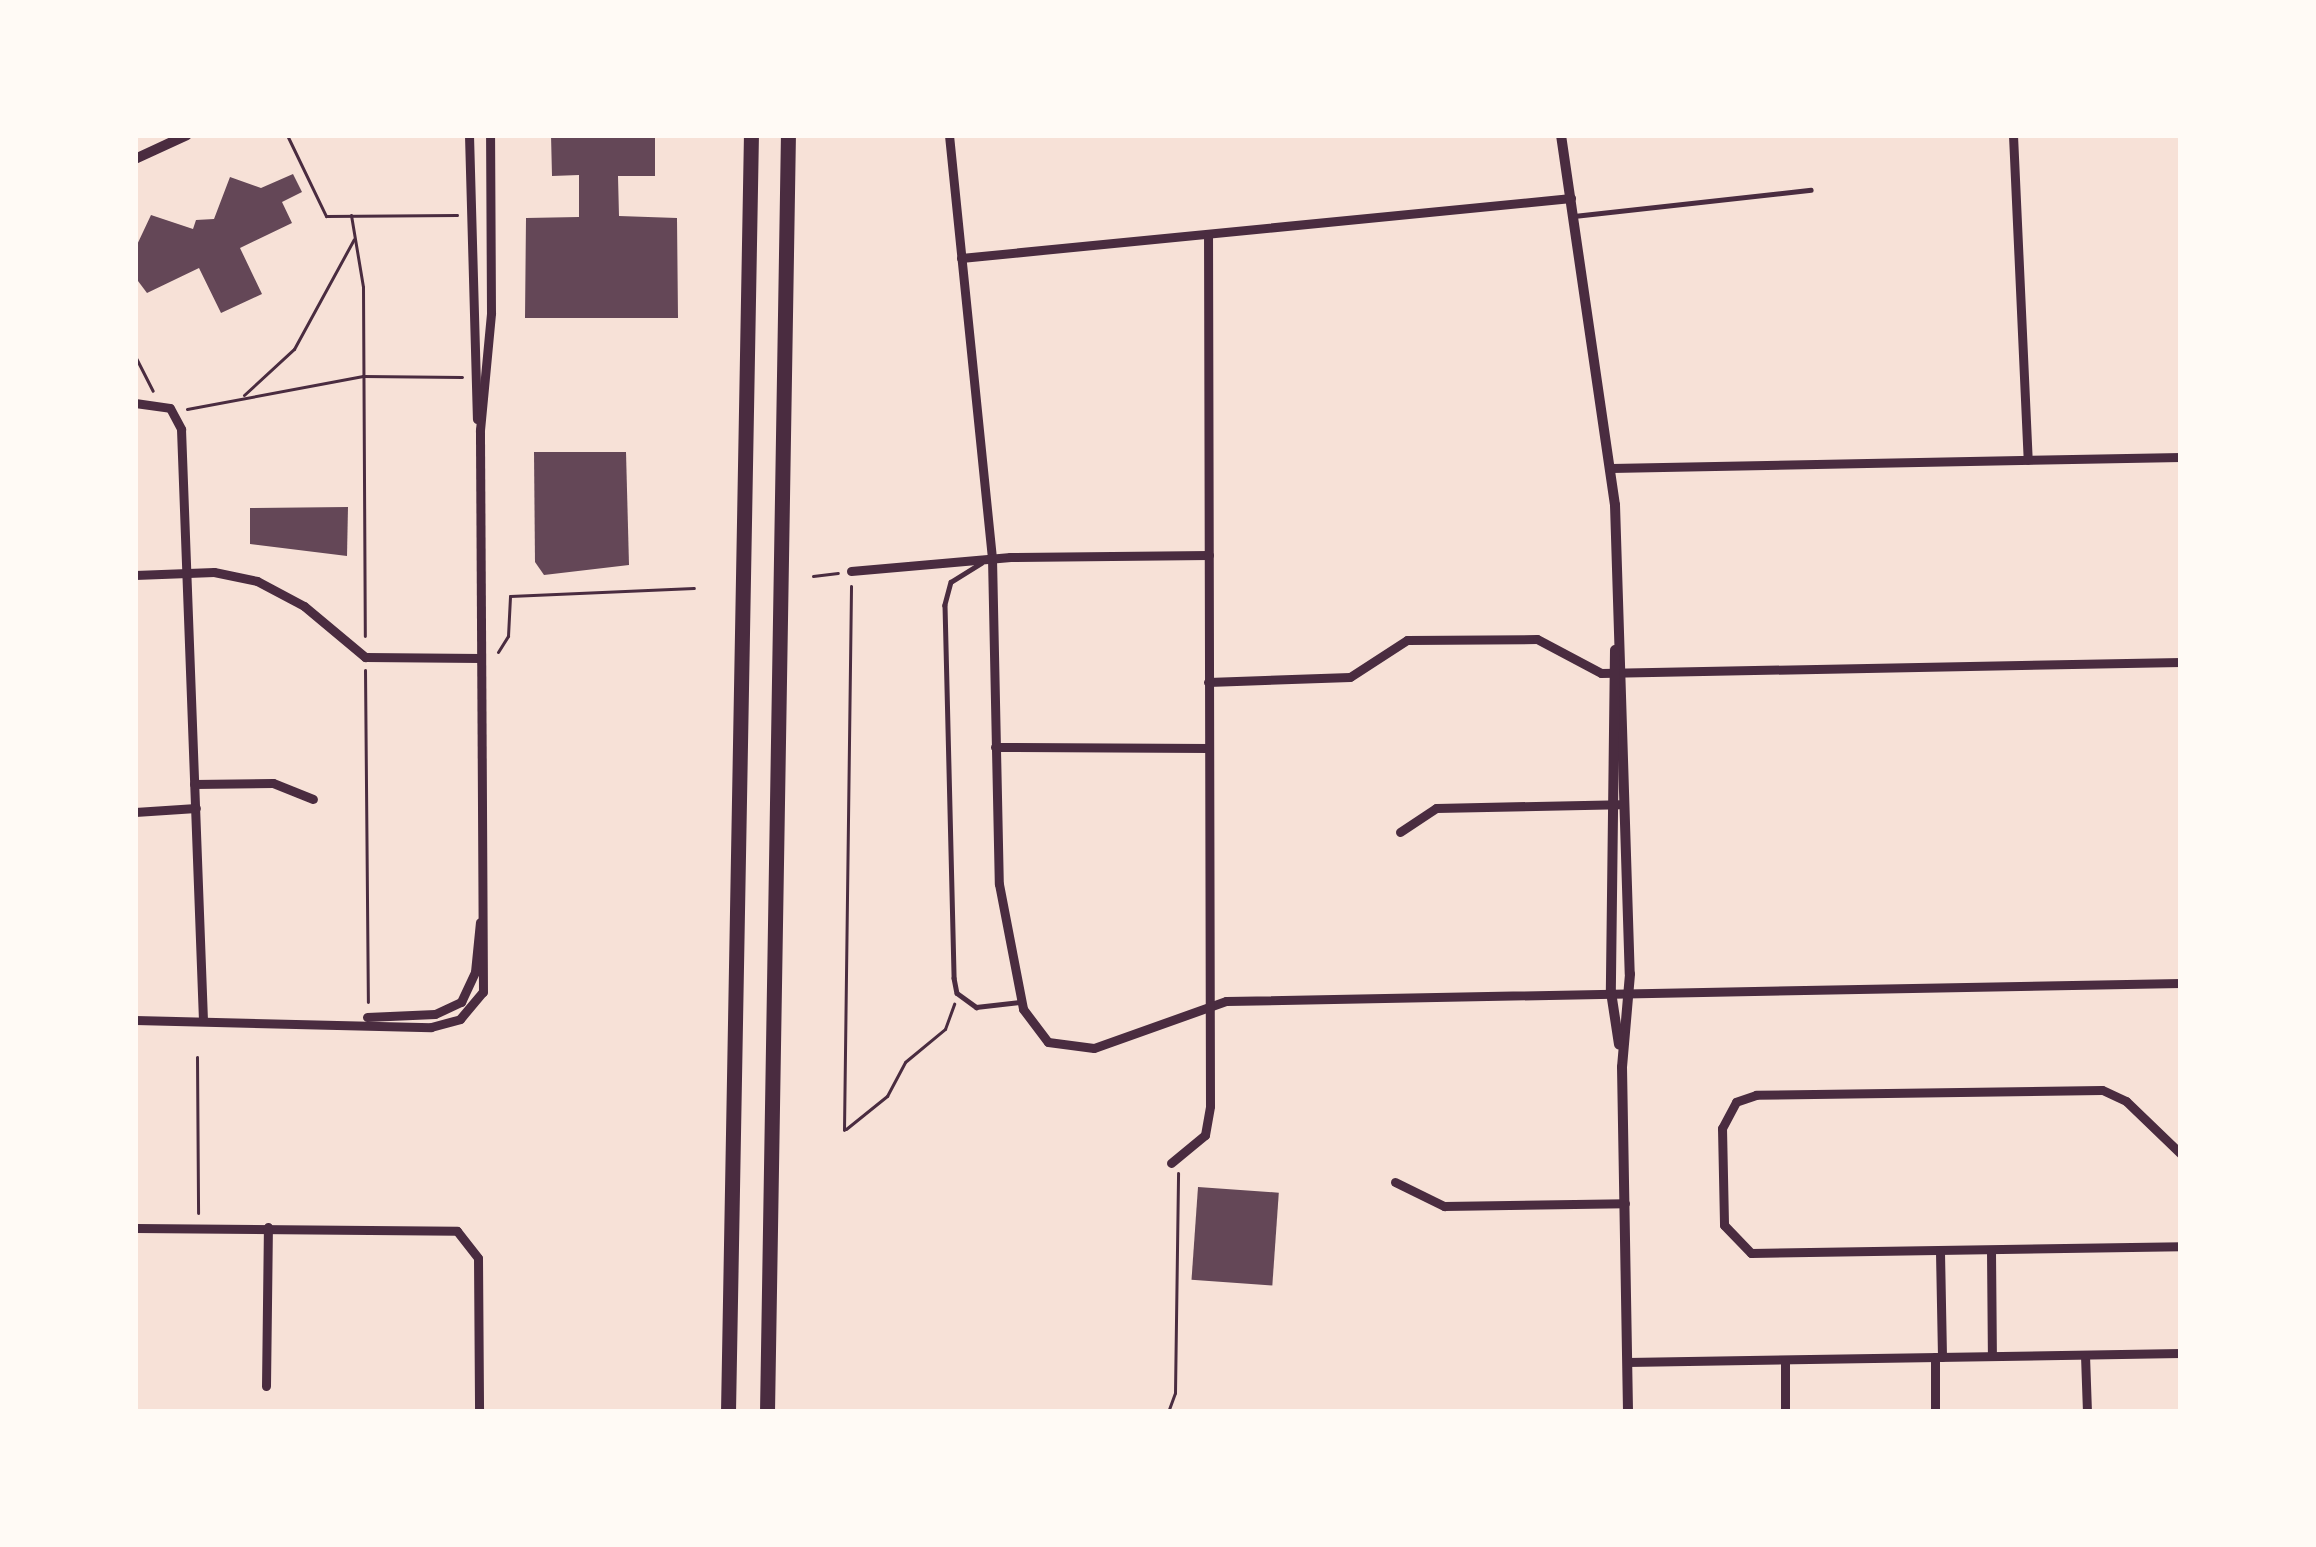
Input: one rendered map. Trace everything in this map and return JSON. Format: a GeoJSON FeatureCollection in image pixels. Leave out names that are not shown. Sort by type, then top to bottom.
{"type":"FeatureCollection","features":[{"type":"Feature","properties":{"kind":"highway"},"geometry":{"type":"LineString","coordinates":[[728,1412],[751,135]]}},
{"type":"Feature","properties":{"kind":"highway"},"geometry":{"type":"LineString","coordinates":[[767,1412],[788,135]]}},
{"type":"Feature","properties":{"kind":"street"},"geometry":{"type":"LineString","coordinates":[[135,159],[187,135]]}},
{"type":"Feature","properties":{"kind":"street"},"geometry":{"type":"LineString","coordinates":[[469,135],[470,377],[480,430]]}},
{"type":"Feature","properties":{"kind":"street"},"geometry":{"type":"LineString","coordinates":[[135,1020],[342,1020],[431,1027],[466,1015],[486,983],[480,430],[491,313],[490,135]]}},
{"type":"Feature","properties":{"kind":"street"},"geometry":{"type":"LineString","coordinates":[[949,135],[992,558],[999,884],[1021,1002],[1042,1037],[1078,1049],[1210,1004],[2181,983]]}},
{"type":"Feature","properties":{"kind":"street"},"geometry":{"type":"LineString","coordinates":[[1561,135],[1611,468],[1629,992],[1622,1067],[1628,1412]]}},
{"type":"Feature","properties":{"kind":"street"},"geometry":{"type":"LineString","coordinates":[[2013,135],[2028,460]]}},
{"type":"Feature","properties":{"kind":"street"},"geometry":{"type":"LineString","coordinates":[[962,258],[1571,198]]}},
{"type":"Feature","properties":{"kind":"street"},"geometry":{"type":"LineString","coordinates":[[1174,1161],[1208,1127],[1208,234]]}},
{"type":"Feature","properties":{"kind":"street"},"geometry":{"type":"LineString","coordinates":[[135,403],[159,403],[175,412],[203,1019]]}},
{"type":"Feature","properties":{"kind":"street"},"geometry":{"type":"LineString","coordinates":[[1611,468],[2181,457]]}},
{"type":"Feature","properties":{"kind":"street"},"geometry":{"type":"LineString","coordinates":[[851,571],[992,558],[1209,555]]}},
{"type":"Feature","properties":{"kind":"street"},"geometry":{"type":"LineString","coordinates":[[135,575],[225,573],[277,589],[365,657],[481,658]]}},
{"type":"Feature","properties":{"kind":"street"},"geometry":{"type":"LineString","coordinates":[[1208,682],[1350,677],[1407,640],[1537,640],[1584,670],[1618,673],[2181,662]]}},
{"type":"Feature","properties":{"kind":"street"},"geometry":{"type":"LineString","coordinates":[[995,747],[1208,748]]}},
{"type":"Feature","properties":{"kind":"street"},"geometry":{"type":"LineString","coordinates":[[194,784],[273,783],[313,799]]}},
{"type":"Feature","properties":{"kind":"street"},"geometry":{"type":"LineString","coordinates":[[1400,832],[1436,808],[1619,804]]}},
{"type":"Feature","properties":{"kind":"street"},"geometry":{"type":"LineString","coordinates":[[1619,804],[1611,992],[1622,1067]]}},
{"type":"Feature","properties":{"kind":"street"},"geometry":{"type":"LineString","coordinates":[[135,812],[196,808]]}},
{"type":"Feature","properties":{"kind":"street"},"geometry":{"type":"LineString","coordinates":[[342,1020],[457,1005],[475,972],[482,892]]}},
{"type":"Feature","properties":{"kind":"street"},"geometry":{"type":"LineString","coordinates":[[2181,1154],[2126,1101],[2102,1090],[1756,1095],[1727,1113],[1724,1218],[1741,1248],[1772,1256],[2181,1246]]}},
{"type":"Feature","properties":{"kind":"street"},"geometry":{"type":"LineString","coordinates":[[1395,1182],[1444,1206],[1624,1203]]}},
{"type":"Feature","properties":{"kind":"street"},"geometry":{"type":"LineString","coordinates":[[266,1386],[268,1227]]}},
{"type":"Feature","properties":{"kind":"street"},"geometry":{"type":"LineString","coordinates":[[135,1228],[441,1227],[473,1245],[480,1268],[479,1412]]}},
{"type":"Feature","properties":{"kind":"street"},"geometry":{"type":"LineString","coordinates":[[1935,1412],[1940,1252]]}},
{"type":"Feature","properties":{"kind":"street"},"geometry":{"type":"LineString","coordinates":[[1991,1252],[1992,1356]]}},
{"type":"Feature","properties":{"kind":"street"},"geometry":{"type":"LineString","coordinates":[[1627,1362],[2181,1353]]}},
{"type":"Feature","properties":{"kind":"street"},"geometry":{"type":"LineString","coordinates":[[2085,1354],[2087,1412]]}},
{"type":"Feature","properties":{"kind":"street"},"geometry":{"type":"LineString","coordinates":[[1785,1360],[1785,1412]]}},
{"type":"Feature","properties":{"kind":"lane"},"geometry":{"type":"LineString","coordinates":[[1574,216],[1811,190]]}},
{"type":"Feature","properties":{"kind":"lane"},"geometry":{"type":"LineString","coordinates":[[992,558],[952,582],[945,605],[957,993],[984,1008],[1021,1002]]}},
{"type":"Feature","properties":{"kind":"path"},"geometry":{"type":"LineString","coordinates":[[287,135],[326,216],[469,214]]}},
{"type":"Feature","properties":{"kind":"path"},"geometry":{"type":"LineString","coordinates":[[351,215],[363,376],[368,1017]]}},
{"type":"Feature","properties":{"kind":"path"},"geometry":{"type":"LineString","coordinates":[[243,396],[294,350],[355,237]]}},
{"type":"Feature","properties":{"kind":"path"},"geometry":{"type":"LineString","coordinates":[[135,356],[159,403]]}},
{"type":"Feature","properties":{"kind":"path"},"geometry":{"type":"LineString","coordinates":[[175,412],[363,376],[470,377]]}},
{"type":"Feature","properties":{"kind":"path"},"geometry":{"type":"LineString","coordinates":[[813,576],[851,571],[844,1130],[887,1096],[905,1061],[945,1029],[957,993]]}},
{"type":"Feature","properties":{"kind":"path"},"geometry":{"type":"LineString","coordinates":[[481,658],[496,653],[508,636],[510,596],[694,588]]}},
{"type":"Feature","properties":{"kind":"path"},"geometry":{"type":"LineString","coordinates":[[197,1057],[198,1227]]}},
{"type":"Feature","properties":{"kind":"path"},"geometry":{"type":"LineString","coordinates":[[1168,1412],[1175,1393],[1174,1161]]}},
{"type":"Feature","properties":{"kind":"building"},"geometry":{"type":"Polygon","coordinates":[[[551,135],[655,135],[655,176],[618,176],[619,216],[677,218],[678,318],[525,318],[526,218],[579,217],[579,175],[552,176],[551,135]]]}},
{"type":"Feature","properties":{"kind":"building"},"geometry":{"type":"Polygon","coordinates":[[[293,174],[302,192],[282,202],[292,223],[240,248],[262,294],[221,313],[199,268],[147,293],[135,277],[135,249],[151,215],[193,229],[196,220],[214,219],[230,177],[261,188],[293,174]]]}},
{"type":"Feature","properties":{"kind":"building"},"geometry":{"type":"Polygon","coordinates":[[[534,452],[626,452],[629,565],[544,575],[535,562],[534,452]]]}},
{"type":"Feature","properties":{"kind":"building"},"geometry":{"type":"Polygon","coordinates":[[[348,507],[347,556],[250,544],[250,508],[348,507]]]}},
{"type":"Feature","properties":{"kind":"building"},"geometry":{"type":"Polygon","coordinates":[[[1198,1187],[1279,1193],[1272,1285],[1192,1280],[1198,1187]]]}}]}
